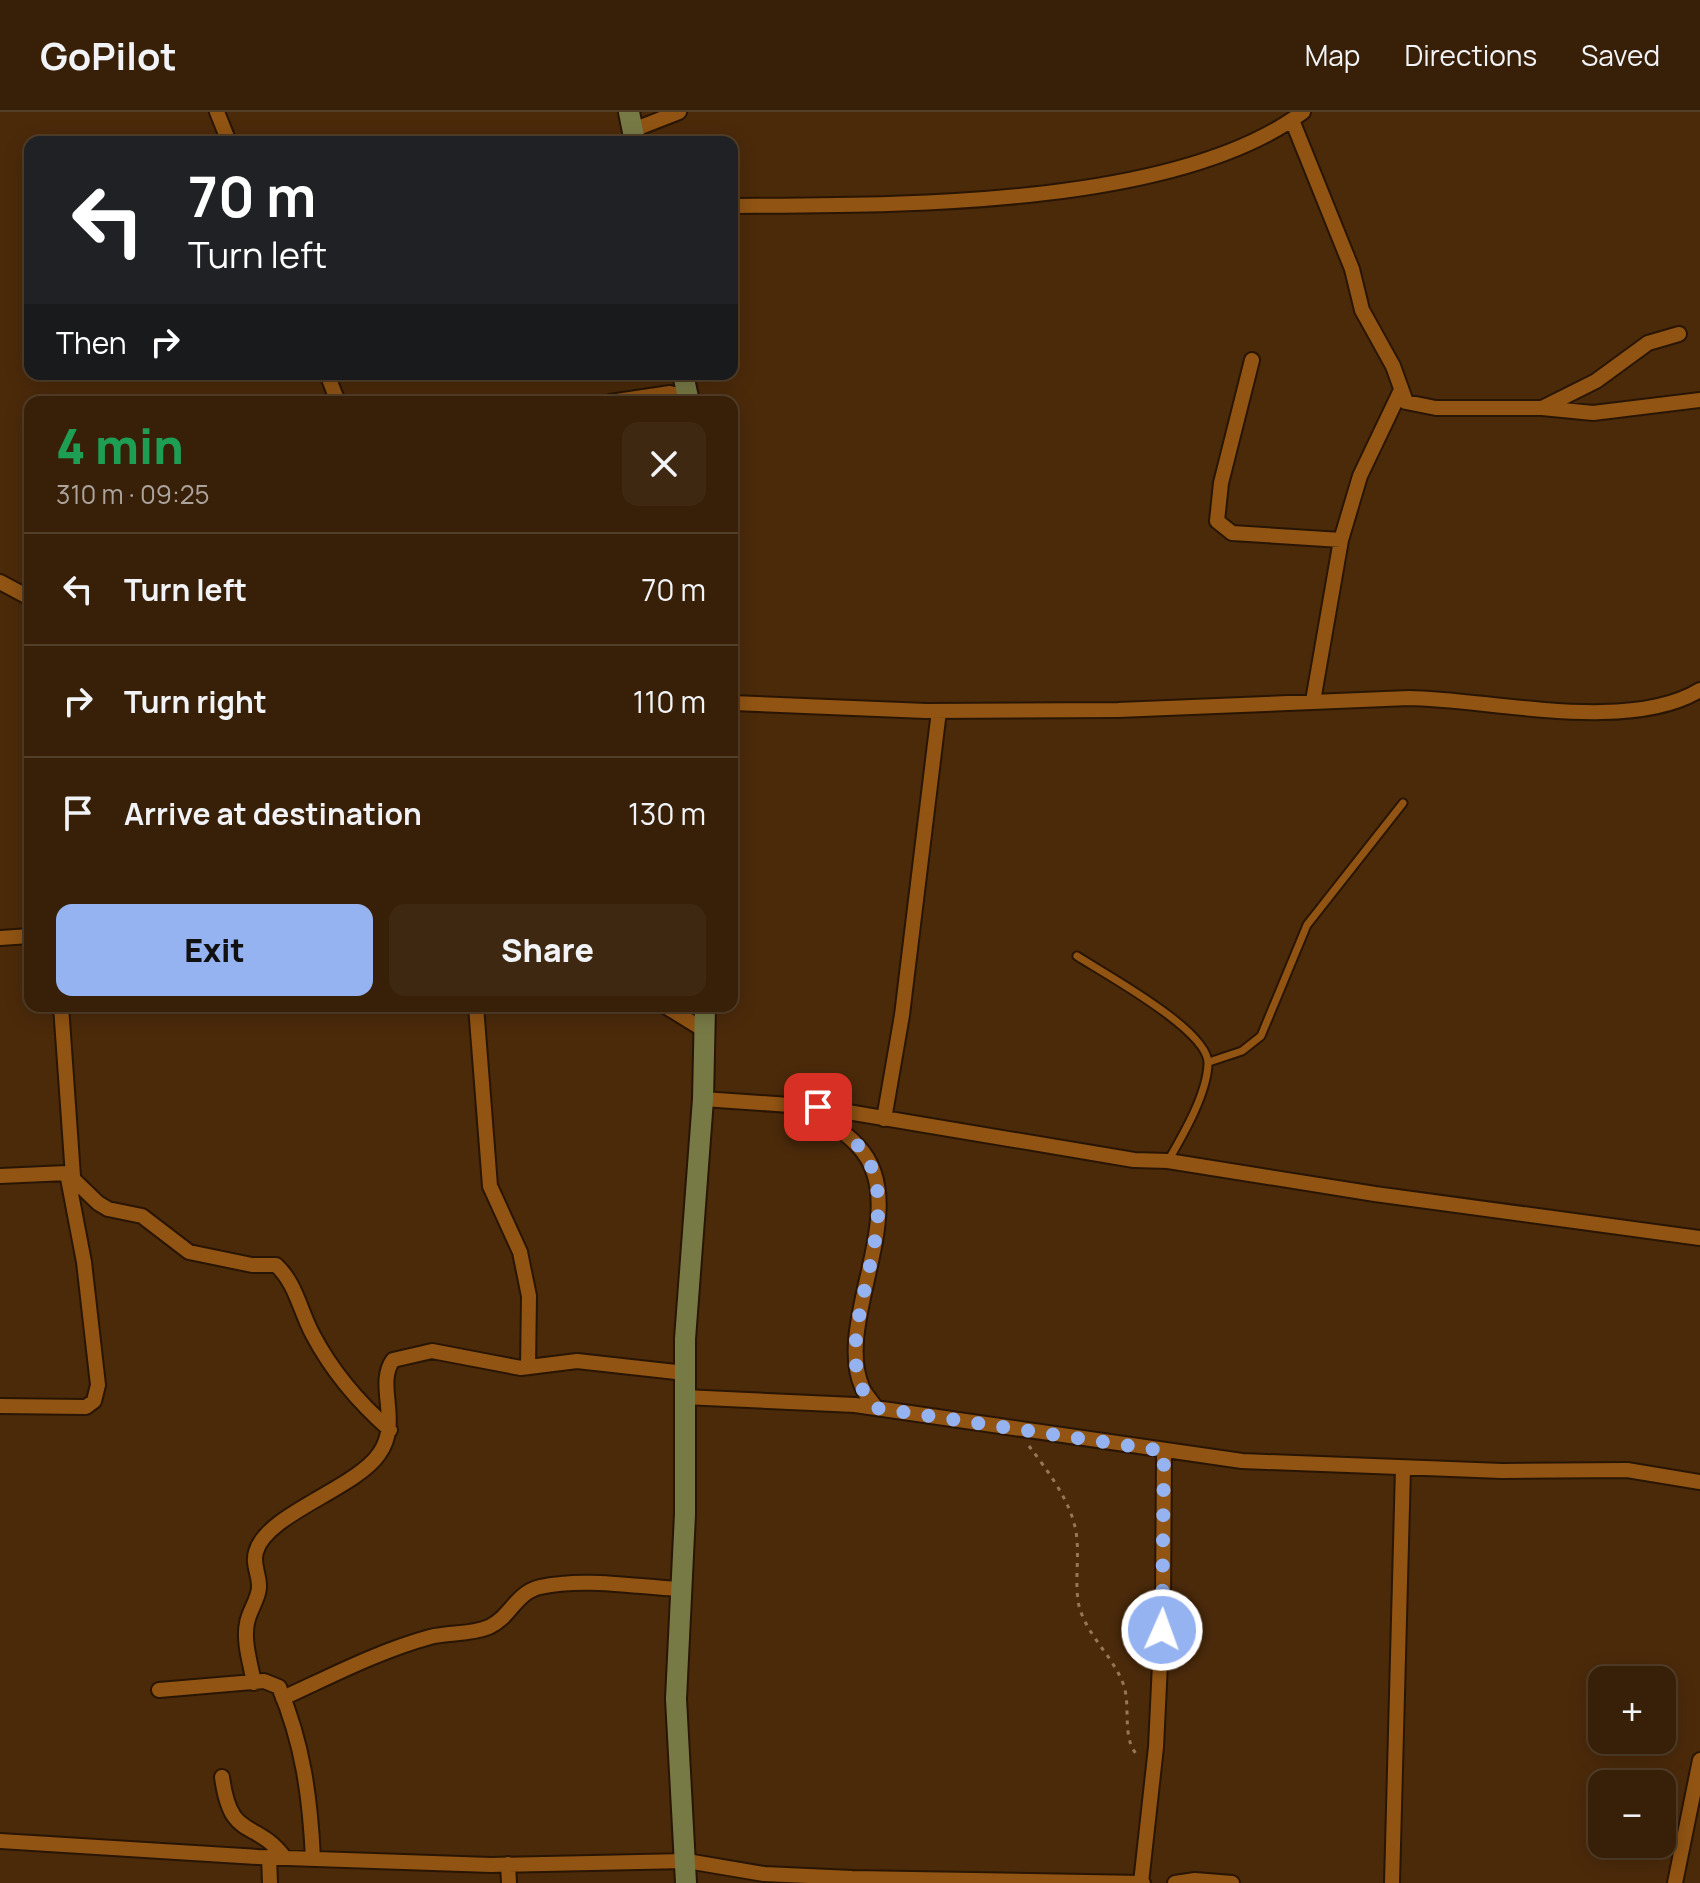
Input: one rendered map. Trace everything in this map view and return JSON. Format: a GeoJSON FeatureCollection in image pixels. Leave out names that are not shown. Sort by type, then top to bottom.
{"type":"FeatureCollection","features":[{"type":"Feature","properties":{"kind":"street"},"geometry":{"type":"LineString","coordinates":[[217,112],[227,136]]}},
{"type":"Feature","properties":{"kind":"street"},"geometry":{"type":"LineString","coordinates":[[632,128],[679,112]]}},
{"type":"Feature","properties":{"kind":"street"},"geometry":{"type":"LineString","coordinates":[[738,206],[878,204],[1012,196],[1093,184],[1183,168],[1234,152],[1297,116],[1352,269],[1362,310],[1393,366],[1400,392],[1411,404],[1436,408],[1542,408],[1593,413],[1700,400]]}},
{"type":"Feature","properties":{"kind":"street"},"geometry":{"type":"LineString","coordinates":[[1542,408],[1596,381],[1648,343],[1679,334]]}},
{"type":"Feature","properties":{"kind":"street"},"geometry":{"type":"LineString","coordinates":[[1252,360],[1221,483],[1217,521],[1232,533],[1341,540]]}},
{"type":"Feature","properties":{"kind":"street"},"geometry":{"type":"LineString","coordinates":[[1313,701],[1341,540],[1360,476],[1400,392]]}},
{"type":"Feature","properties":{"kind":"street"},"geometry":{"type":"LineString","coordinates":[[650,396],[670,393],[678,396]]}},
{"type":"Feature","properties":{"kind":"street"},"geometry":{"type":"LineString","coordinates":[[0,582],[24,595]]}},
{"type":"Feature","properties":{"kind":"street"},"geometry":{"type":"LineString","coordinates":[[738,703],[939,711],[1118,710],[1313,701],[1452,699],[1540,712],[1649,706],[1687,698],[1700,690]]}},
{"type":"Feature","properties":{"kind":"street"},"geometry":{"type":"LineString","coordinates":[[884,1119],[902,1015],[939,711]]}},
{"type":"Feature","properties":{"kind":"street"},"geometry":{"type":"LineString","coordinates":[[0,938],[24,936]]}},
{"type":"Feature","properties":{"kind":"street"},"geometry":{"type":"LineString","coordinates":[[0,1406],[86,1407],[94,1401],[98,1385],[70,1175],[61,1012]]}},
{"type":"Feature","properties":{"kind":"street"},"geometry":{"type":"LineString","coordinates":[[476,1012],[490,1185],[523,1267],[529,1296],[528,1367]]}},
{"type":"Feature","properties":{"kind":"street"},"geometry":{"type":"LineString","coordinates":[[675,1012],[704,1030]]}},
{"type":"Feature","properties":{"kind":"street"},"geometry":{"type":"LineString","coordinates":[[686,1883],[676,1724],[685,1514],[684,1397],[703,1099],[705,1012]]}},
{"type":"Feature","properties":{"kind":"street"},"geometry":{"type":"LineString","coordinates":[[703,1099],[807,1106],[1134,1160],[1168,1161],[1375,1194],[1700,1238]]}},
{"type":"Feature","properties":{"kind":"street"},"geometry":{"type":"LineString","coordinates":[[807,1106],[859,1146],[875,1178],[877,1234],[865,1284],[856,1358],[862,1388],[876,1408]]}},
{"type":"Feature","properties":{"kind":"street"},"geometry":{"type":"LineString","coordinates":[[0,1176],[70,1175],[98,1203],[108,1209],[142,1216],[189,1252],[252,1265],[276,1265],[288,1276],[311,1332],[330,1364],[354,1398],[390,1430]]}},
{"type":"Feature","properties":{"kind":"street"},"geometry":{"type":"LineString","coordinates":[[254,1683],[245,1631],[259,1586],[256,1550],[263,1539],[299,1510],[359,1474],[378,1456],[390,1430],[386,1369],[393,1360],[432,1351],[528,1367],[577,1361],[685,1373]]}},
{"type":"Feature","properties":{"kind":"street"},"geometry":{"type":"LineString","coordinates":[[684,1397],[876,1408],[1242,1461],[1403,1468],[1627,1470],[1698,1479]]}},
{"type":"Feature","properties":{"kind":"street"},"geometry":{"type":"LineString","coordinates":[[0,1841],[285,1858],[508,1864],[687,1861],[764,1874],[838,1878],[1142,1883],[1153,1770],[1163,1601],[1164,1451]]}},
{"type":"Feature","properties":{"kind":"street"},"geometry":{"type":"LineString","coordinates":[[1392,1883],[1403,1468]]}},
{"type":"Feature","properties":{"kind":"street"},"geometry":{"type":"LineString","coordinates":[[283,1698],[408,1644],[433,1636],[475,1632],[493,1625],[504,1618],[520,1596],[542,1587],[599,1584],[680,1589]]}},
{"type":"Feature","properties":{"kind":"street"},"geometry":{"type":"LineString","coordinates":[[159,1690],[273,1682],[297,1730],[308,1781],[313,1858]]}},
{"type":"Feature","properties":{"kind":"street"},"geometry":{"type":"LineString","coordinates":[[1675,1883],[1700,1760]]}},
{"type":"Feature","properties":{"kind":"street"},"geometry":{"type":"LineString","coordinates":[[222,1777],[227,1809],[235,1820],[273,1844],[285,1858]]}},
{"type":"Feature","properties":{"kind":"street"},"geometry":{"type":"LineString","coordinates":[[269,1857],[270,1883]]}},
{"type":"Feature","properties":{"kind":"street"},"geometry":{"type":"LineString","coordinates":[[508,1864],[509,1883]]}},
{"type":"Feature","properties":{"kind":"street"},"geometry":{"type":"LineString","coordinates":[[1175,1883],[1232,1883]]}},
{"type":"Feature","properties":{"kind":"lane"},"geometry":{"type":"LineString","coordinates":[[1209,1062],[1242,1051],[1261,1036],[1307,925],[1403,803]]}},
{"type":"Feature","properties":{"kind":"lane"},"geometry":{"type":"LineString","coordinates":[[1077,956],[1175,1019],[1201,1040],[1209,1062],[1187,1129],[1168,1161]]}},
{"type":"Feature","properties":{"kind":"path"},"geometry":{"type":"LineString","coordinates":[[1014,1427],[1069,1508],[1076,1529],[1079,1603],[1086,1626],[1101,1644],[1123,1686],[1132,1750],[1153,1770]]}},
{"type":"Feature","properties":{"kind":"route"},"geometry":{"type":"LineString","coordinates":[[818,1107],[807,1106],[859,1146],[875,1178],[877,1234],[865,1284],[856,1358],[862,1388],[876,1408],[1164,1451],[1162,1630]]}}]}
